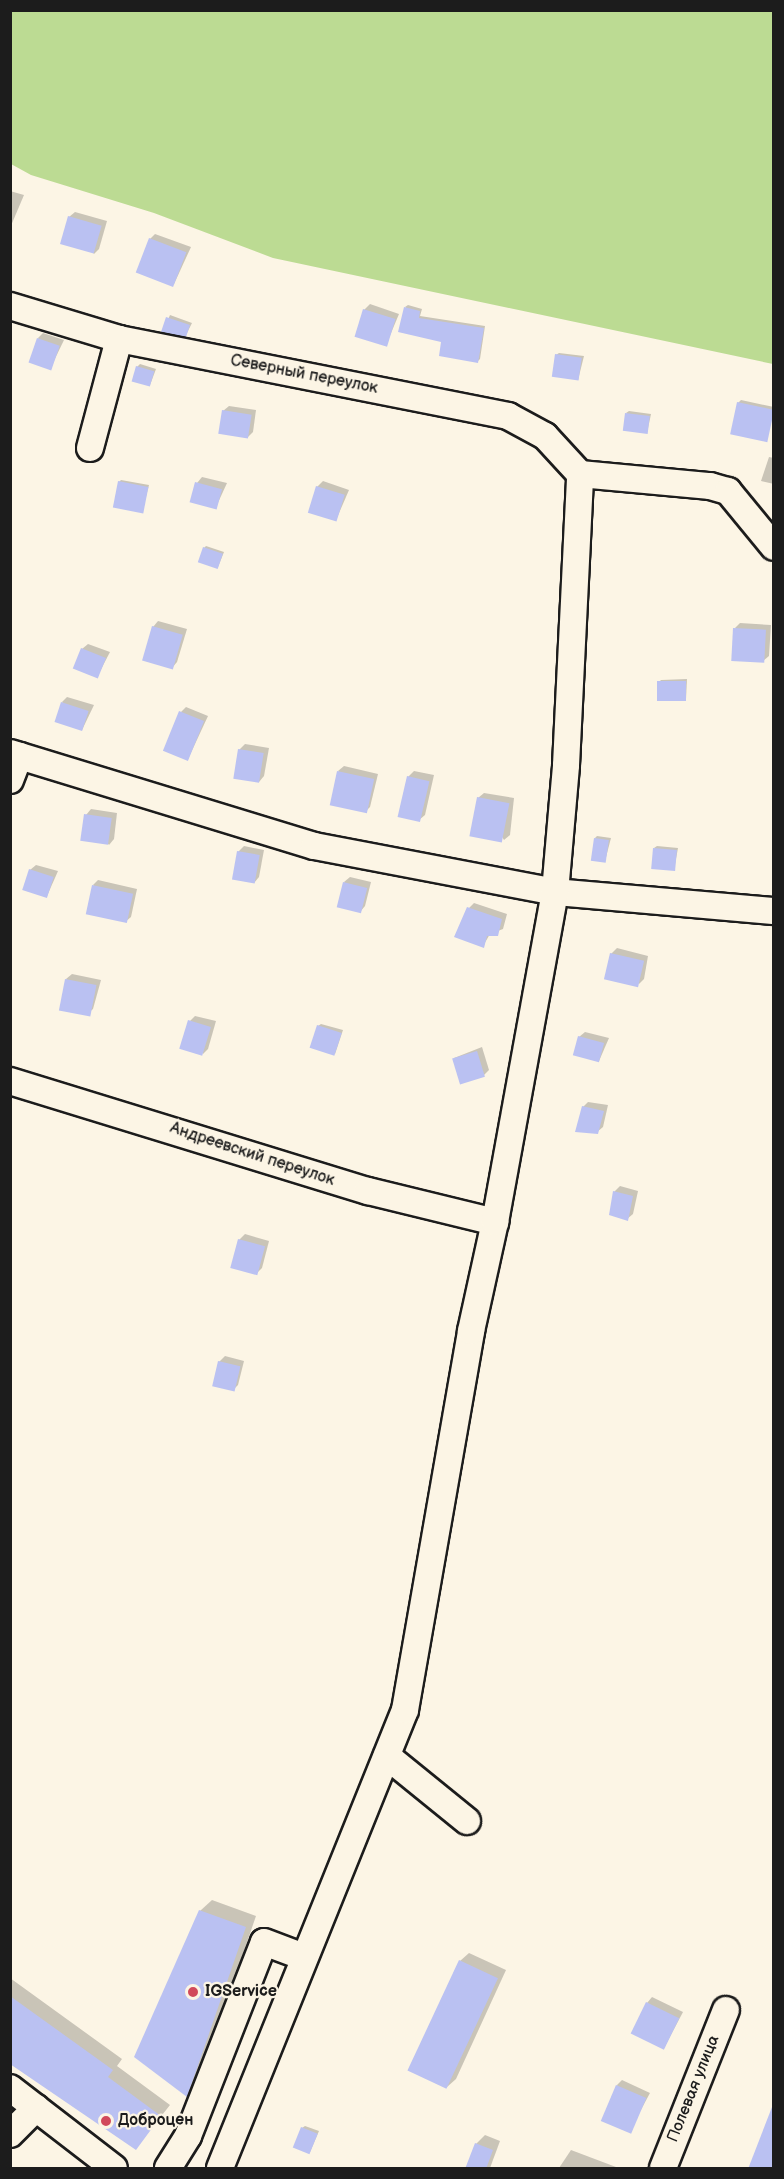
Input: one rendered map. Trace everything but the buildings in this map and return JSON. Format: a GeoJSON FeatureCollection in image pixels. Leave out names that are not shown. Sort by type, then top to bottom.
{"type":"FeatureCollection","features":[{"type":"Feature","properties":{"kind":"street","name":"Северный переулок"},"geometry":{"type":"LineString","coordinates":[[10,306],[119,339],[508,416],[545,436],[580,474]]}},
{"type":"Feature","properties":{"kind":"street"},"geometry":{"type":"LineString","coordinates":[[90,448],[119,339]]}},
{"type":"Feature","properties":{"kind":"street"},"geometry":{"type":"LineString","coordinates":[[220,2169],[405,1710],[471,1331],[495,1222],[555,892],[566,765],[580,474],[710,486],[728,492],[774,547]]}},
{"type":"Feature","properties":{"kind":"street"},"geometry":{"type":"LineString","coordinates":[[10,780],[15,754],[314,846],[555,892],[774,911]]}},
{"type":"Feature","properties":{"kind":"street","name":"Андреевский переулок"},"geometry":{"type":"LineString","coordinates":[[10,1081],[368,1191],[495,1222]]}},
{"type":"Feature","properties":{"kind":"street"},"geometry":{"type":"LineString","coordinates":[[387,1756],[467,1821]]}},
{"type":"Feature","properties":{"kind":"street"},"geometry":{"type":"LineString","coordinates":[[168,2169],[188,2136],[264,1942],[304,1957]]}},
{"type":"Feature","properties":{"kind":"street","name":"Полевая улица"},"geometry":{"type":"LineString","coordinates":[[663,2169],[726,2010]]}},
{"type":"Feature","properties":{"kind":"street"},"geometry":{"type":"LineString","coordinates":[[10,2088],[114,2169]]}},
{"type":"Feature","properties":{"kind":"street"},"geometry":{"type":"LineString","coordinates":[[10,2133],[36,2108]]}},
{"type":"Feature","properties":{"kind":"green space"},"geometry":{"type":"Polygon","coordinates":[[[10,11],[773,11],[773,364],[273,258],[154,213],[31,175],[11,164],[10,11]]]}},
{"type":"Feature","properties":{"kind":"place","name":"IGService"},"geometry":{"type":"Point","coordinates":[193,1992]}},
{"type":"Feature","properties":{"kind":"place","name":"Доброцен"},"geometry":{"type":"Point","coordinates":[106,2121]}}]}
